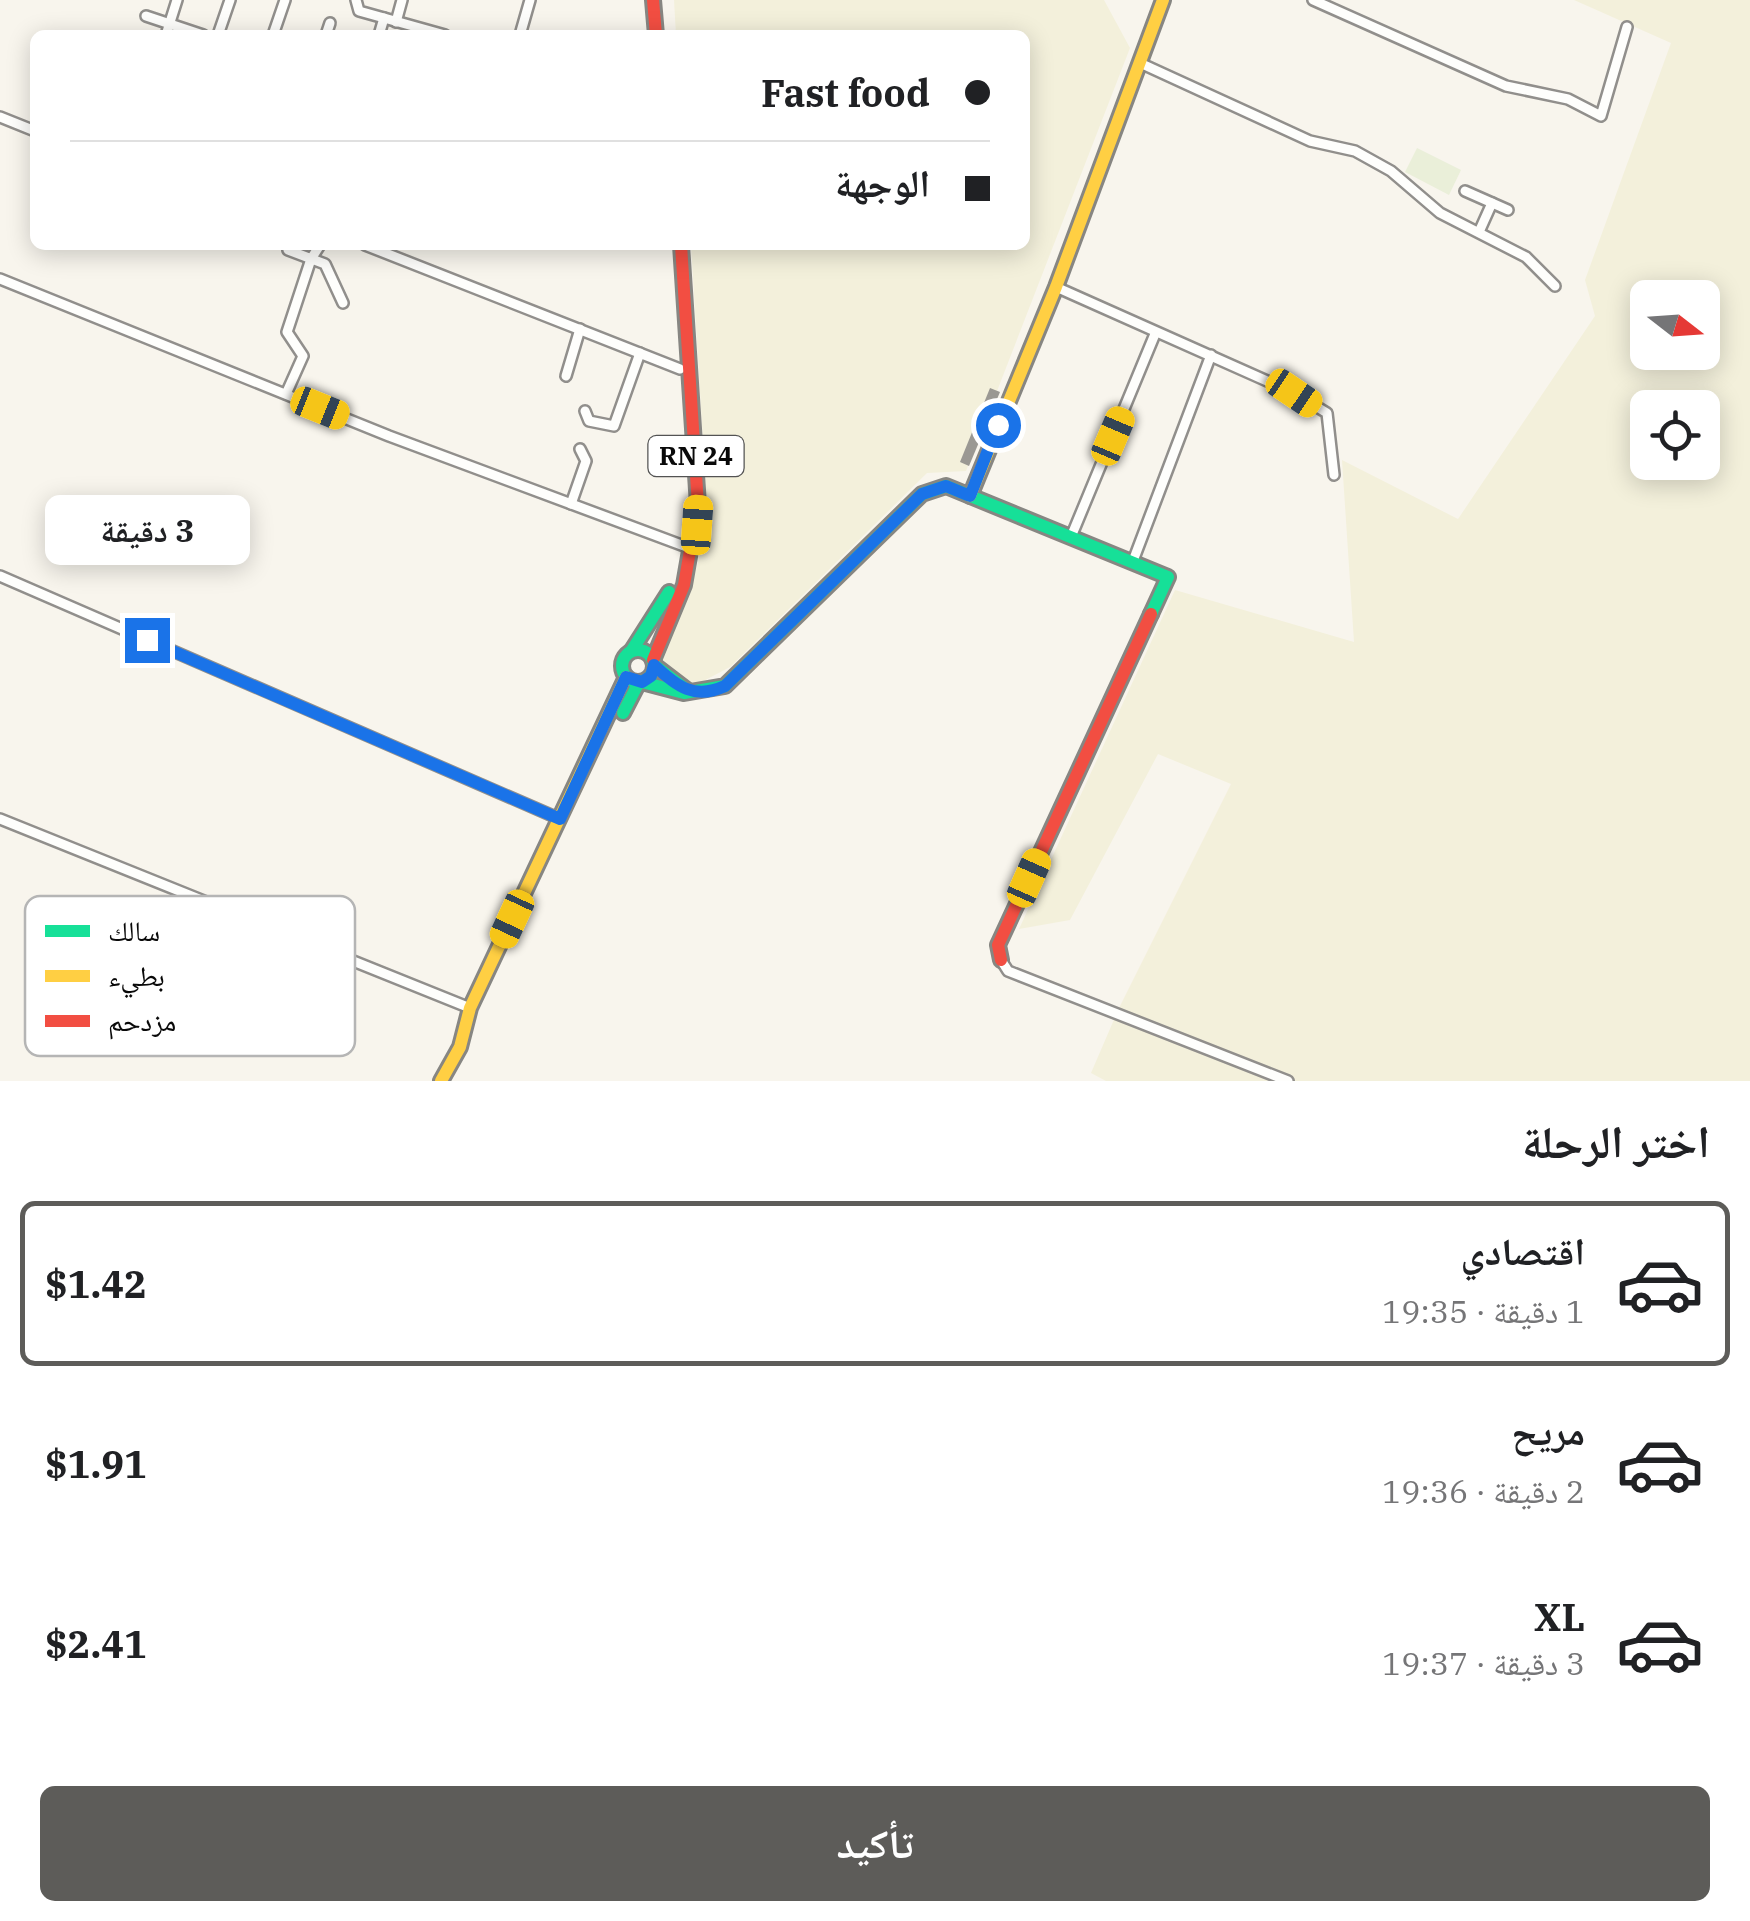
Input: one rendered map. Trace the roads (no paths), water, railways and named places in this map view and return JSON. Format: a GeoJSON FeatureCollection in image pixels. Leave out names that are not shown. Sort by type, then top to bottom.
{"type":"FeatureCollection","features":[{"type":"Feature","properties":{"kind":"main road"},"geometry":{"type":"LineString","coordinates":[[654,0],[656,30]]}},
{"type":"Feature","properties":{"kind":"main road"},"geometry":{"type":"LineString","coordinates":[[664,0],[666,30]]}},
{"type":"Feature","properties":{"kind":"main road"},"geometry":{"type":"LineString","coordinates":[[970,496],[1056,287],[1164,0]]}},
{"type":"Feature","properties":{"kind":"main road","name":"RN 24"},"geometry":{"type":"LineString","coordinates":[[632,650],[668,593],[684,546],[688,484],[671,250]]}},
{"type":"Feature","properties":{"kind":"main road","name":"RN 24"},"geometry":{"type":"LineString","coordinates":[[654,663],[684,585],[698,505],[681,250]]}},
{"type":"Feature","properties":{"kind":"main road"},"geometry":{"type":"LineString","coordinates":[[690,692],[645,651],[632,650],[622,662],[636,680],[666,691],[690,692],[712,692],[740,674],[922,494],[946,486],[1168,577],[998,945],[1001,960]]}},
{"type":"Feature","properties":{"kind":"main road"},"geometry":{"type":"LineString","coordinates":[[440,1081],[460,1047],[470,1008],[560,819],[636,680],[651,676],[654,663]]}},
{"type":"Feature","properties":{"kind":"main road"},"geometry":{"type":"LineString","coordinates":[[454,1081],[469,1050],[478,1011],[636,680]]}},
{"type":"Feature","properties":{"kind":"street"},"geometry":{"type":"LineString","coordinates":[[168,30],[177,0]]}},
{"type":"Feature","properties":{"kind":"street"},"geometry":{"type":"LineString","coordinates":[[220,30],[230,0]]}},
{"type":"Feature","properties":{"kind":"street"},"geometry":{"type":"LineString","coordinates":[[275,30],[284,0]]}},
{"type":"Feature","properties":{"kind":"street"},"geometry":{"type":"LineString","coordinates":[[356,0],[359,11],[426,30]]}},
{"type":"Feature","properties":{"kind":"street"},"geometry":{"type":"LineString","coordinates":[[396,22],[402,0]]}},
{"type":"Feature","properties":{"kind":"street"},"geometry":{"type":"LineString","coordinates":[[521,30],[530,0]]}},
{"type":"Feature","properties":{"kind":"street"},"geometry":{"type":"LineString","coordinates":[[1313,0],[1506,86],[1568,99],[1602,116],[1627,27]]}},
{"type":"Feature","properties":{"kind":"street"},"geometry":{"type":"LineString","coordinates":[[146,16],[189,30]]}},
{"type":"Feature","properties":{"kind":"street"},"geometry":{"type":"LineString","coordinates":[[380,30],[384,18]]}},
{"type":"Feature","properties":{"kind":"street"},"geometry":{"type":"LineString","coordinates":[[328,30],[330,23]]}},
{"type":"Feature","properties":{"kind":"street"},"geometry":{"type":"LineString","coordinates":[[1140,63],[1310,141],[1355,151],[1391,171],[1440,213],[1526,257],[1555,286]]}},
{"type":"Feature","properties":{"kind":"street"},"geometry":{"type":"LineString","coordinates":[[0,117],[30,129]]}},
{"type":"Feature","properties":{"kind":"street"},"geometry":{"type":"LineString","coordinates":[[1465,190],[1508,210]]}},
{"type":"Feature","properties":{"kind":"street"},"geometry":{"type":"LineString","coordinates":[[1479,232],[1492,203]]}},
{"type":"Feature","properties":{"kind":"street"},"geometry":{"type":"LineString","coordinates":[[288,250],[325,264],[343,303]]}},
{"type":"Feature","properties":{"kind":"street"},"geometry":{"type":"LineString","coordinates":[[286,394],[303,356],[287,332],[317,250]]}},
{"type":"Feature","properties":{"kind":"street"},"geometry":{"type":"LineString","coordinates":[[379,250],[680,369]]}},
{"type":"Feature","properties":{"kind":"street"},"geometry":{"type":"LineString","coordinates":[[0,279],[286,394],[684,546]]}},
{"type":"Feature","properties":{"kind":"street"},"geometry":{"type":"LineString","coordinates":[[1056,287],[1155,334],[1212,355],[1328,413],[1334,475]]}},
{"type":"Feature","properties":{"kind":"street"},"geometry":{"type":"LineString","coordinates":[[566,376],[580,330]]}},
{"type":"Feature","properties":{"kind":"street"},"geometry":{"type":"LineString","coordinates":[[1072,537],[1155,334]]}},
{"type":"Feature","properties":{"kind":"street"},"geometry":{"type":"LineString","coordinates":[[585,411],[589,421],[614,426],[640,353]]}},
{"type":"Feature","properties":{"kind":"street"},"geometry":{"type":"LineString","coordinates":[[1134,561],[1212,355]]}},
{"type":"Feature","properties":{"kind":"street"},"geometry":{"type":"LineString","coordinates":[[572,504],[586,461],[580,449]]}},
{"type":"Feature","properties":{"kind":"street"},"geometry":{"type":"LineString","coordinates":[[0,576],[560,819]]}},
{"type":"Feature","properties":{"kind":"street"},"geometry":{"type":"LineString","coordinates":[[0,820],[190,896]]}},
{"type":"Feature","properties":{"kind":"street"},"geometry":{"type":"LineString","coordinates":[[1001,960],[1008,971],[1288,1081]]}},
{"type":"Feature","properties":{"kind":"street"},"geometry":{"type":"LineString","coordinates":[[355,962],[470,1008]]}}]}
